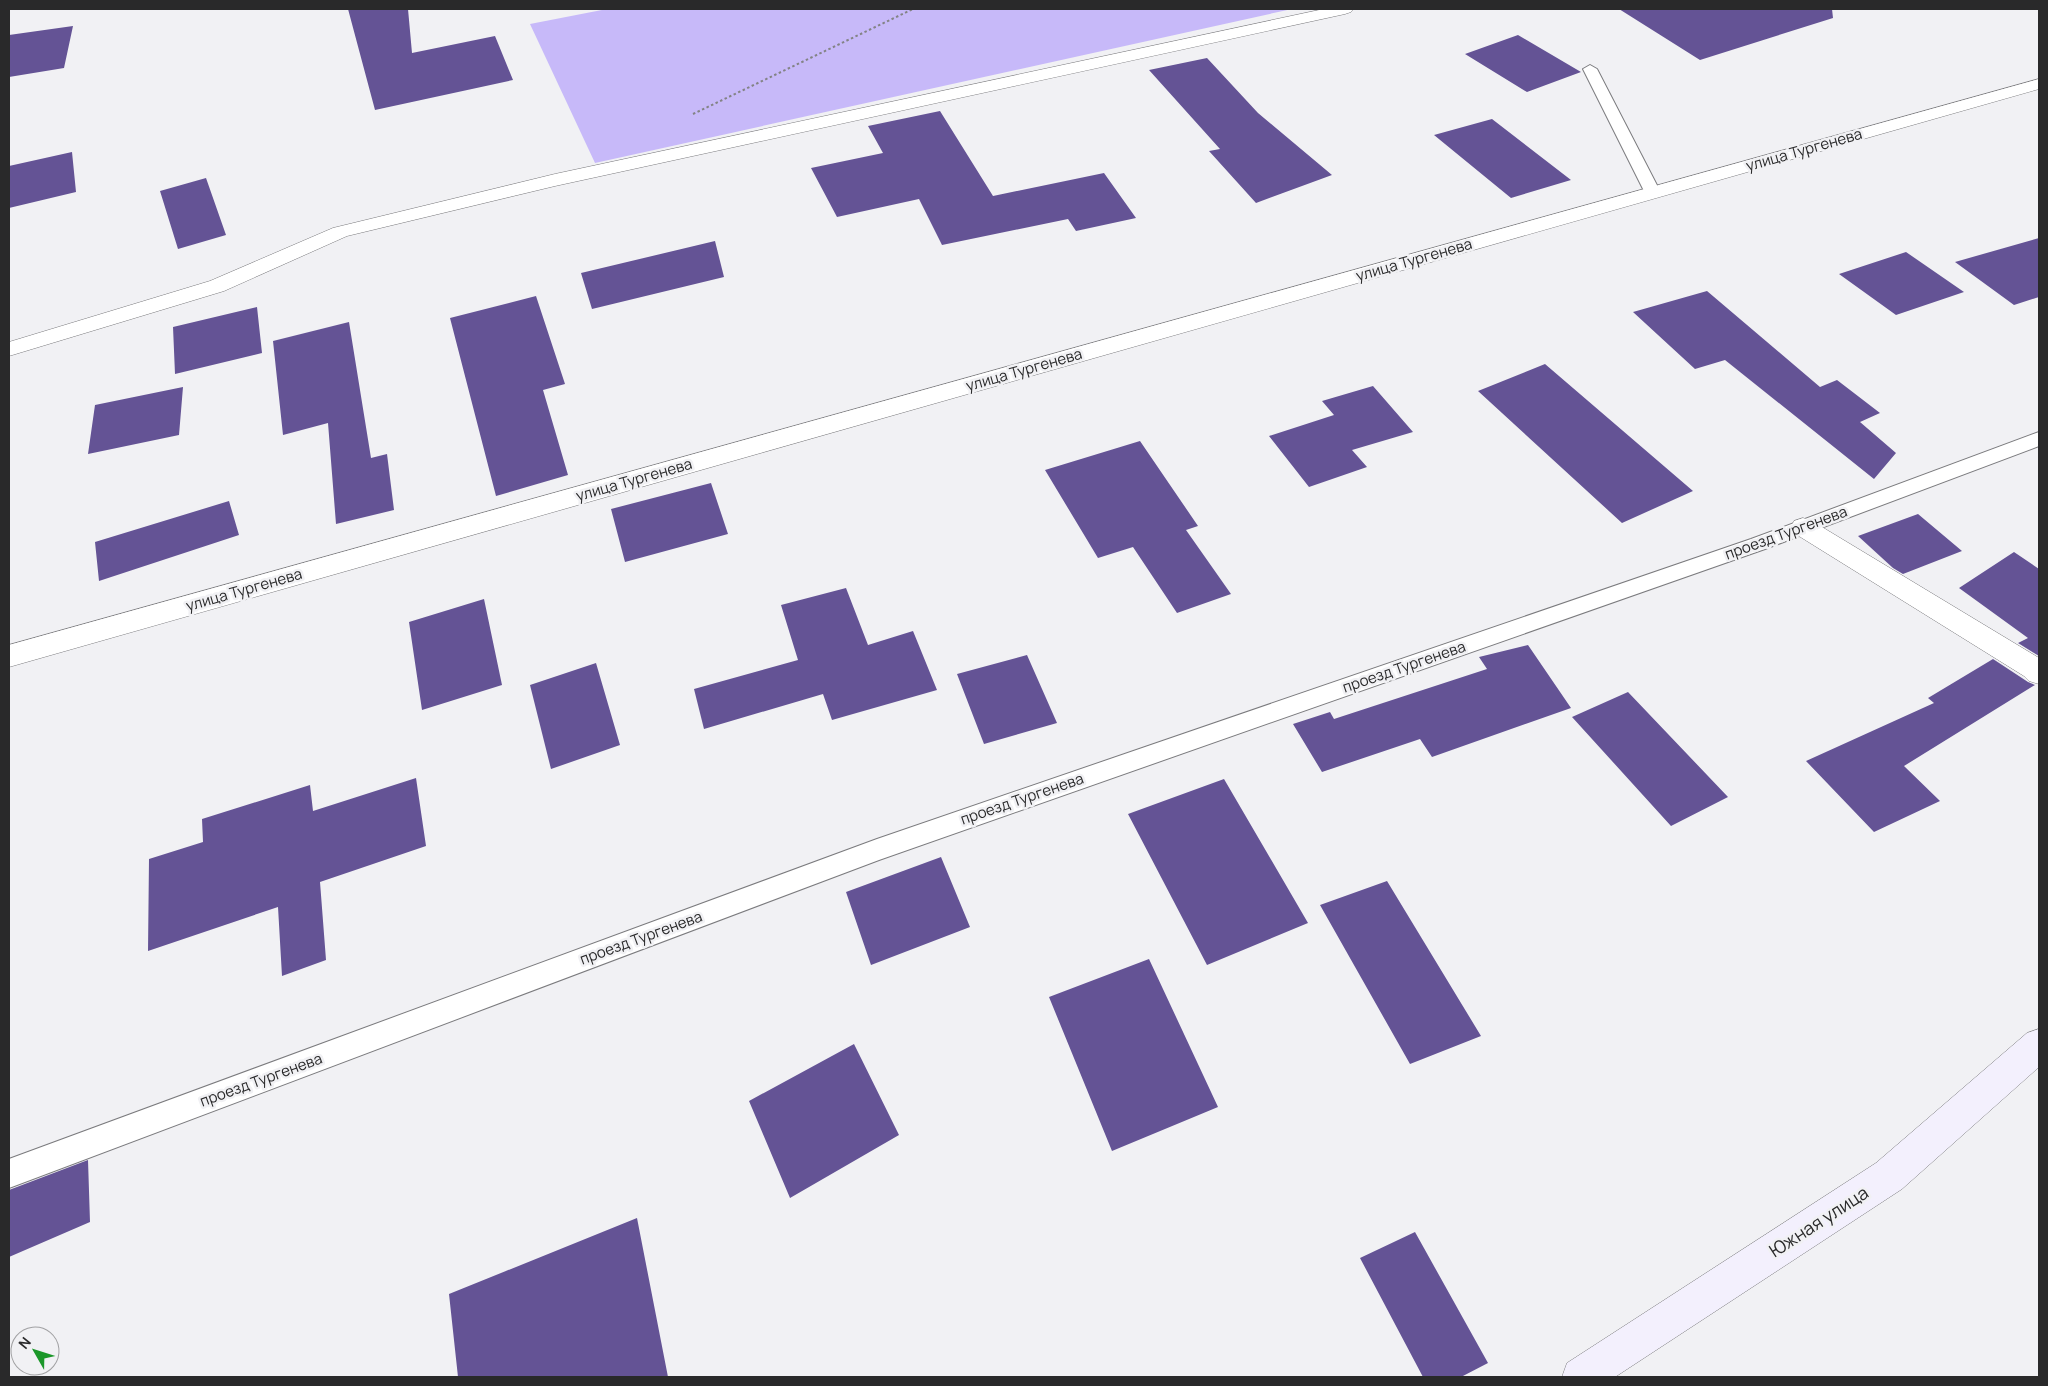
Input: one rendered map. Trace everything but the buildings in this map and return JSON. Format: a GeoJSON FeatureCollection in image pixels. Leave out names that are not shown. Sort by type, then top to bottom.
{"type":"FeatureCollection","features":[{"type":"Feature","properties":{"kind":"street"},"geometry":{"type":"LineString","coordinates":[[9,348],[217,286],[340,232],[555,180],[1345,9]]}},
{"type":"Feature","properties":{"kind":"street","name":"улица Тургенева"},"geometry":{"type":"LineString","coordinates":[[9,656],[2039,84]]}},
{"type":"Feature","properties":{"kind":"street"},"geometry":{"type":"LineString","coordinates":[[1803,527],[2034,668],[2039,673]]}},
{"type":"Feature","properties":{"kind":"street","name":"Южная улица"},"geometry":{"type":"LineString","coordinates":[[1581,1377],[1889,1176],[2039,1045]]}},
{"type":"Feature","properties":{"kind":"lane"},"geometry":{"type":"LineString","coordinates":[[1590,69],[1653,193]]}},
{"type":"Feature","properties":{"kind":"lane","name":"проезд Тургенева"},"geometry":{"type":"LineString","coordinates":[[9,1174],[877,850],[1803,527],[2039,439]]}},
{"type":"Feature","properties":{"kind":"path"},"geometry":{"type":"LineString","coordinates":[[690,116],[913,9]]}},
{"type":"Feature","properties":{"kind":"shaded area"},"geometry":{"type":"Polygon","coordinates":[[[607,9],[1292,9],[595,163],[530,24],[607,9]]]}}]}
